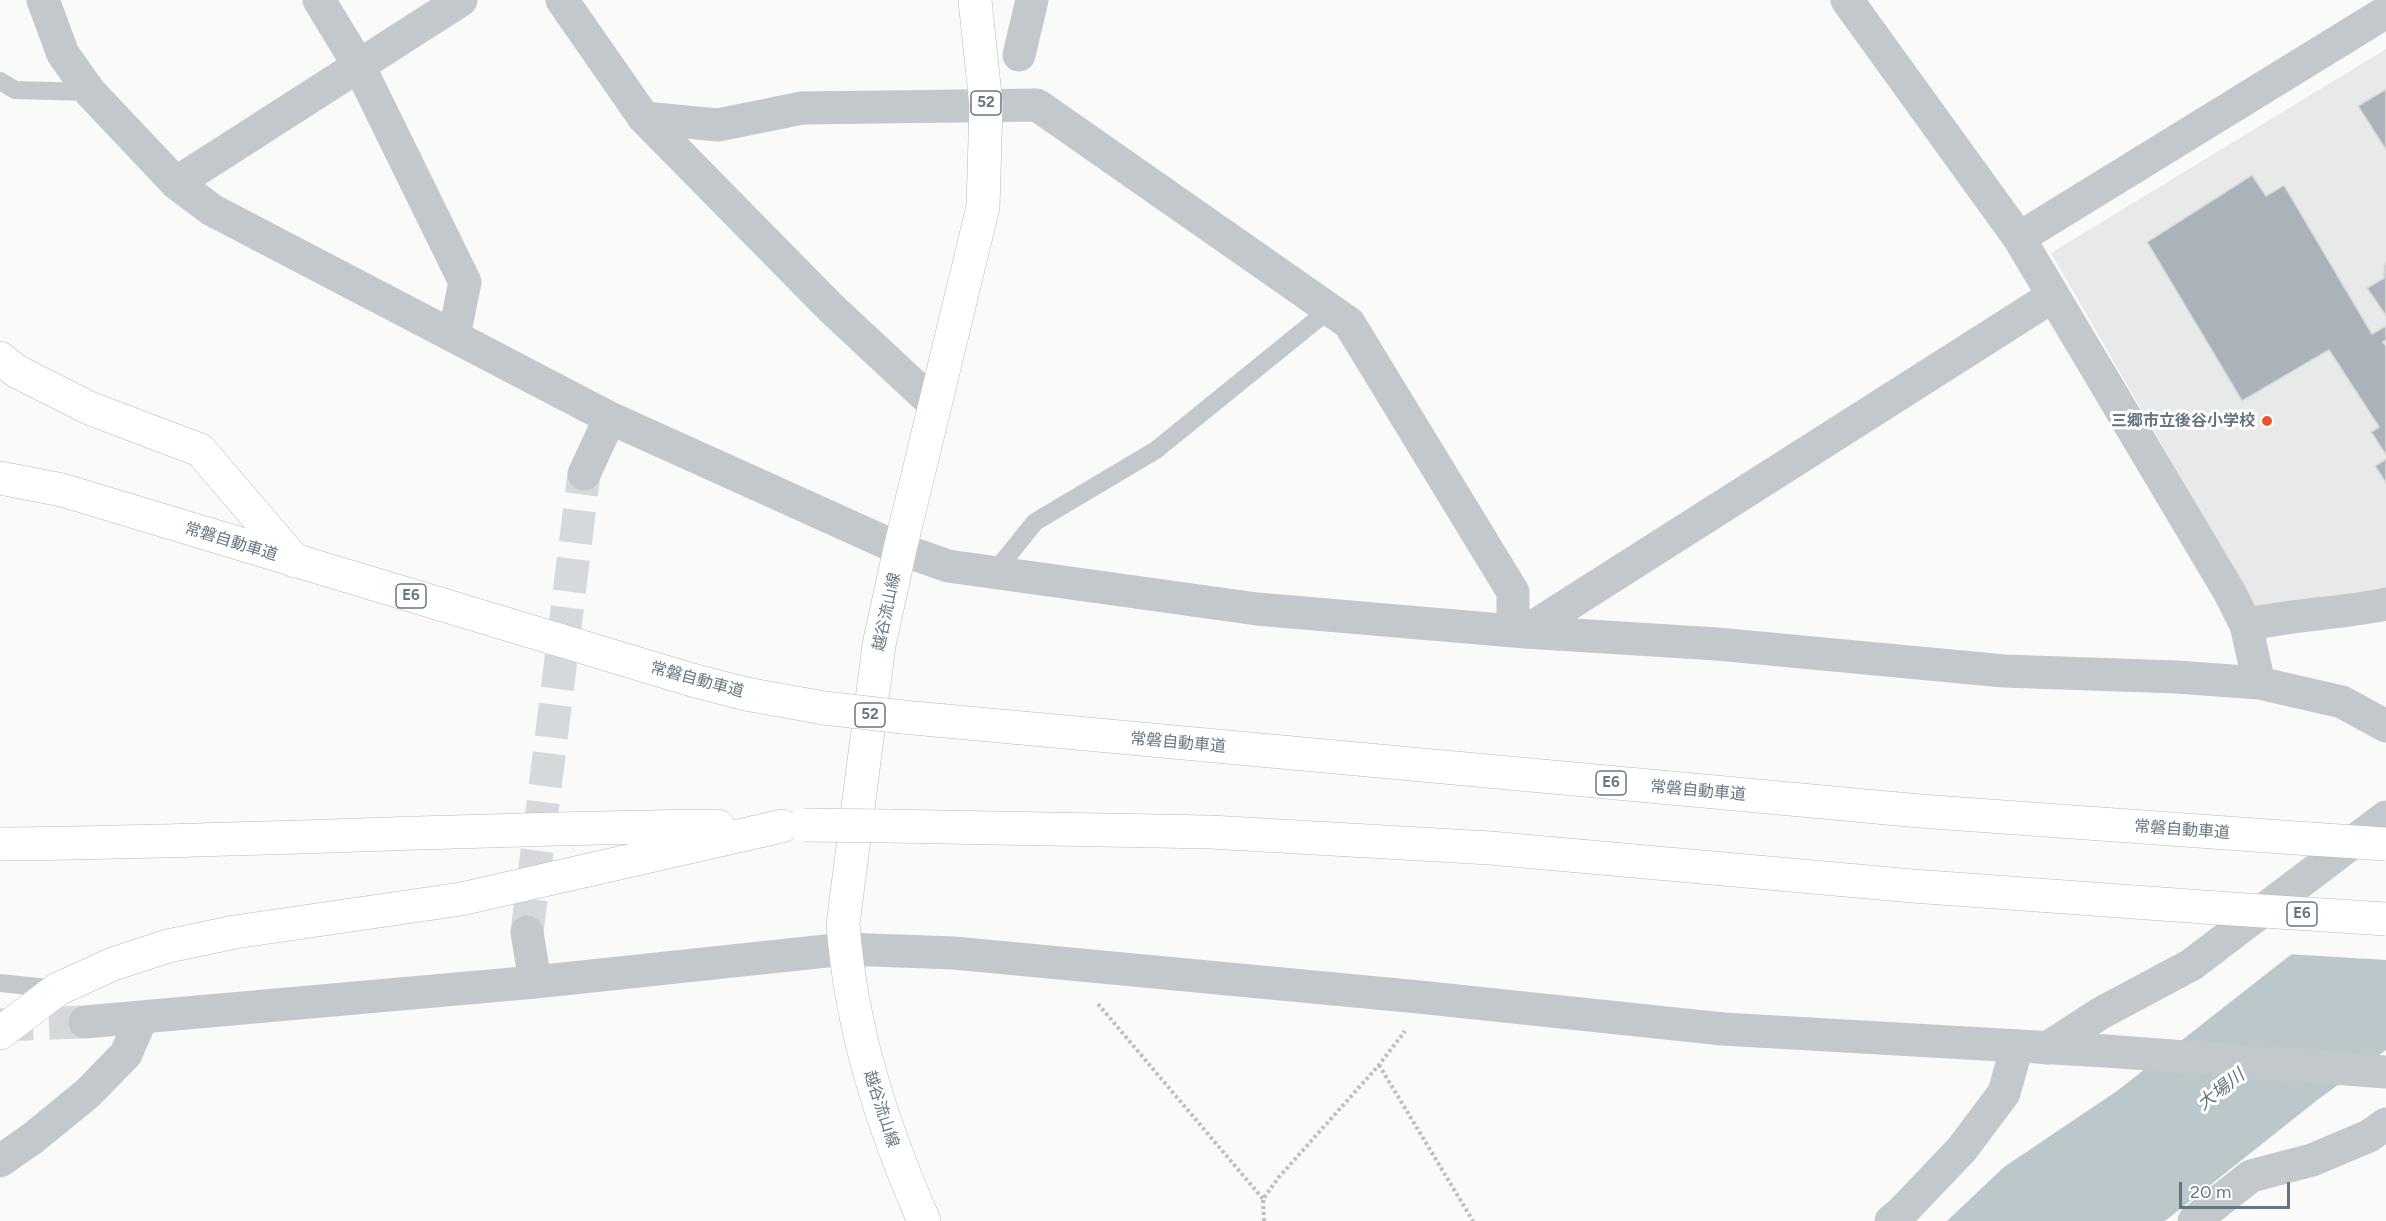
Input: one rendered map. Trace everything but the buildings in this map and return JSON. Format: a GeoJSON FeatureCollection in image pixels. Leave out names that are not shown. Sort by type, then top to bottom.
{"type":"FeatureCollection","features":[{"type":"Feature","properties":{"kind":"main road","name":"越谷流山線"},"geometry":{"type":"LineString","coordinates":[[924,1221],[896,1156],[869,1075],[845,949],[843,924],[879,645],[983,207],[986,105],[975,0]]}},
{"type":"Feature","properties":{"kind":"main road"},"geometry":{"type":"LineString","coordinates":[[0,358],[16,371],[88,408],[200,450],[295,561]]}},
{"type":"Feature","properties":{"kind":"main road","name":"常磐自動車道"},"geometry":{"type":"LineString","coordinates":[[0,478],[62,490],[692,680],[746,694],[824,708],[1920,811],[2386,844]]}},
{"type":"Feature","properties":{"kind":"main road"},"geometry":{"type":"LineString","coordinates":[[0,1033],[58,989],[113,964],[179,944],[235,932],[461,899],[793,825]]}},
{"type":"Feature","properties":{"kind":"main road","name":"E6"},"geometry":{"type":"LineString","coordinates":[[0,844],[93,844],[584,827],[793,825],[1210,832],[1479,847],[1913,886],[2386,919]]}},
{"type":"Feature","properties":{"kind":"street"},"geometry":{"type":"LineString","coordinates":[[43,0],[63,54],[90,92],[176,183],[212,210],[610,418],[900,549],[948,566],[1257,609],[1519,631],[1718,644],[2004,671],[2177,676],[2259,683],[2342,702],[2386,726]]}},
{"type":"Feature","properties":{"kind":"street"},"geometry":{"type":"LineString","coordinates":[[319,0],[359,66],[465,282],[454,336]]}},
{"type":"Feature","properties":{"kind":"street"},"geometry":{"type":"LineString","coordinates":[[176,183],[461,0]]}},
{"type":"Feature","properties":{"kind":"street"},"geometry":{"type":"LineString","coordinates":[[561,0],[644,118],[831,308],[935,405]]}},
{"type":"Feature","properties":{"kind":"street"},"geometry":{"type":"LineString","coordinates":[[1019,56],[1032,0]]}},
{"type":"Feature","properties":{"kind":"street"},"geometry":{"type":"LineString","coordinates":[[1846,0],[2019,238],[2246,625],[2259,683]]}},
{"type":"Feature","properties":{"kind":"street"},"geometry":{"type":"LineString","coordinates":[[2019,238],[2386,12]]}},
{"type":"Feature","properties":{"kind":"street"},"geometry":{"type":"LineString","coordinates":[[644,118],[717,125],[801,108],[1037,105],[1349,323],[1514,592],[1519,631]]}},
{"type":"Feature","properties":{"kind":"street"},"geometry":{"type":"LineString","coordinates":[[1519,631],[2053,296]]}},
{"type":"Feature","properties":{"kind":"street"},"geometry":{"type":"LineString","coordinates":[[584,474],[610,418]]}},
{"type":"Feature","properties":{"kind":"street"},"geometry":{"type":"LineString","coordinates":[[2246,625],[2276,618],[2365,609],[2386,604]]}},
{"type":"Feature","properties":{"kind":"street"},"geometry":{"type":"LineString","coordinates":[[1891,1221],[1962,1149],[2004,1093],[2032,1047],[2191,965],[2386,817]]}},
{"type":"Feature","properties":{"kind":"street"},"geometry":{"type":"LineString","coordinates":[[527,932],[535,982]]}},
{"type":"Feature","properties":{"kind":"street"},"geometry":{"type":"LineString","coordinates":[[85,1022],[535,982],[845,949],[954,953],[1419,997],[1723,1029],[2106,1051],[2386,1072]]}},
{"type":"Feature","properties":{"kind":"street"},"geometry":{"type":"LineString","coordinates":[[0,1161],[33,1138],[88,1093],[126,1054],[141,1018]]}},
{"type":"Feature","properties":{"kind":"street"},"geometry":{"type":"LineString","coordinates":[[2194,1221],[2252,1176],[2312,1160],[2369,1136],[2386,1124]]}},
{"type":"Feature","properties":{"kind":"lane"},"geometry":{"type":"LineString","coordinates":[[0,81],[15,90],[90,92]]}},
{"type":"Feature","properties":{"kind":"lane"},"geometry":{"type":"LineString","coordinates":[[994,573],[1035,522],[1156,450],[1330,309]]}},
{"type":"Feature","properties":{"kind":"lane"},"geometry":{"type":"LineString","coordinates":[[0,983],[58,989]]}},
{"type":"Feature","properties":{"kind":"path"},"geometry":{"type":"LineString","coordinates":[[1091,967],[1091,995],[1263,1199],[1264,1221]]}},
{"type":"Feature","properties":{"kind":"path"},"geometry":{"type":"LineString","coordinates":[[1263,1199],[1279,1177],[1379,1065],[1408,1027],[1419,997]]}},
{"type":"Feature","properties":{"kind":"path"},"geometry":{"type":"LineString","coordinates":[[1379,1065],[1473,1221]]}},
{"type":"Feature","properties":{"kind":"shaded area","name":"三郷市立後谷小学校"},"geometry":{"type":"Polygon","coordinates":[[[2386,49],[2386,590],[2364,595],[2255,606],[2051,253],[2386,49]]]}},
{"type":"Feature","properties":{"kind":"water","name":"大場川"},"geometry":{"type":"Polygon","coordinates":[[[2386,880],[2386,1050],[2316,1101],[2165,1221],[1947,1221],[2004,1167],[2117,1091],[2386,880]]]}},
{"type":"Feature","properties":{"kind":"pier"},"geometry":{"type":"Polygon","coordinates":[[[2386,877],[2386,960],[2287,954],[2384,878],[2386,877]]]}},
{"type":"Feature","properties":{"kind":"tunnel"},"geometry":{"type":"LineString","coordinates":[[527,932],[584,474]]}},
{"type":"Feature","properties":{"kind":"tunnel"},"geometry":{"type":"LineString","coordinates":[[0,1025],[85,1022]]}},
{"type":"Feature","properties":{"kind":"place","name":"三郷市立後谷小学校"},"geometry":{"type":"Point","coordinates":[2267,421]}}]}
